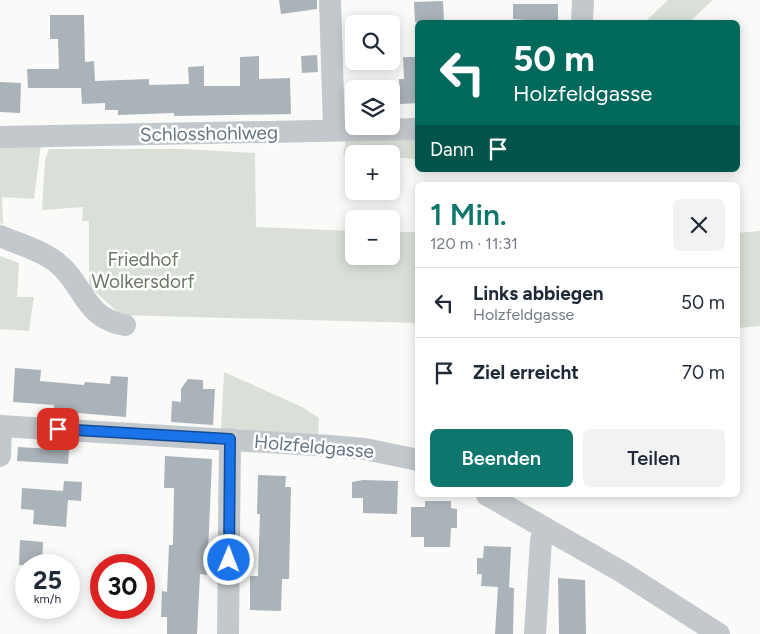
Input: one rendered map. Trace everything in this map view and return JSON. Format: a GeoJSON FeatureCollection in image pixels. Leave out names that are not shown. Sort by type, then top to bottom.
{"type":"FeatureCollection","features":[{"type":"Feature","properties":{"kind":"street"},"geometry":{"type":"LineString","coordinates":[[330,0],[334,130]]}},
{"type":"Feature","properties":{"kind":"street"},"geometry":{"type":"LineString","coordinates":[[582,0],[582,20]]}},
{"type":"Feature","properties":{"kind":"street","name":"Schlosshohlweg"},"geometry":{"type":"LineString","coordinates":[[0,137],[415,129]]}},
{"type":"Feature","properties":{"kind":"street"},"geometry":{"type":"LineString","coordinates":[[0,236],[55,260],[95,312],[112,322],[125,325]]}},
{"type":"Feature","properties":{"kind":"street"},"geometry":{"type":"LineString","coordinates":[[0,426],[0,456]]}},
{"type":"Feature","properties":{"kind":"street","name":"Holzfeldgasse"},"geometry":{"type":"LineString","coordinates":[[0,426],[365,449],[415,459]]}},
{"type":"Feature","properties":{"kind":"street"},"geometry":{"type":"LineString","coordinates":[[228,634],[230,439]]}},
{"type":"Feature","properties":{"kind":"street"},"geometry":{"type":"LineString","coordinates":[[491,497],[622,572],[719,634]]}},
{"type":"Feature","properties":{"kind":"street"},"geometry":{"type":"LineString","coordinates":[[535,634],[540,540],[545,528]]}},
{"type":"Feature","properties":{"kind":"green space"},"geometry":{"type":"Polygon","coordinates":[[[668,0],[713,0],[691,20],[647,20],[668,0]]]}},
{"type":"Feature","properties":{"kind":"green space"},"geometry":{"type":"Polygon","coordinates":[[[415,138],[415,159],[400,158],[400,145],[345,145],[346,141],[415,138]]]}},
{"type":"Feature","properties":{"kind":"green space"},"geometry":{"type":"Polygon","coordinates":[[[41,144],[34,199],[2,197],[3,224],[0,223],[0,145],[41,144]]]}},
{"type":"Feature","properties":{"kind":"green space","name":"Friedhof Wolkersdorf"},"geometry":{"type":"Polygon","coordinates":[[[49,149],[185,149],[255,153],[256,227],[345,231],[345,265],[400,265],[400,232],[415,232],[415,323],[121,315],[89,286],[89,221],[82,221],[83,207],[42,210],[45,160],[49,149]]]}},
{"type":"Feature","properties":{"kind":"green space"},"geometry":{"type":"Polygon","coordinates":[[[760,231],[760,326],[740,328],[740,233],[760,231]]]}},
{"type":"Feature","properties":{"kind":"green space"},"geometry":{"type":"Polygon","coordinates":[[[0,256],[19,263],[17,297],[34,297],[29,331],[0,329],[0,256]]]}},
{"type":"Feature","properties":{"kind":"green space"},"geometry":{"type":"Polygon","coordinates":[[[224,372],[302,407],[319,418],[318,436],[221,429],[224,372]]]}},
{"type":"Feature","properties":{"kind":"building"},"geometry":{"type":"Polygon","coordinates":[[[279,0],[317,0],[317,9],[281,14],[279,0]]]}},
{"type":"Feature","properties":{"kind":"building"},"geometry":{"type":"Polygon","coordinates":[[[443,1],[444,20],[415,20],[415,22],[414,2],[443,1]]]}},
{"type":"Feature","properties":{"kind":"building"},"geometry":{"type":"Polygon","coordinates":[[[513,4],[558,4],[558,20],[513,19],[513,4]]]}},
{"type":"Feature","properties":{"kind":"building"},"geometry":{"type":"Polygon","coordinates":[[[50,15],[84,15],[85,62],[94,61],[95,81],[149,79],[149,85],[189,84],[188,67],[204,66],[204,86],[240,86],[240,57],[259,56],[259,79],[290,78],[291,114],[174,116],[174,113],[118,115],[118,110],[105,110],[105,103],[82,104],[81,88],[28,88],[27,69],[59,69],[58,39],[50,39],[50,15]]]}},
{"type":"Feature","properties":{"kind":"building"},"geometry":{"type":"Polygon","coordinates":[[[317,55],[318,72],[302,73],[301,56],[317,55]]]}},
{"type":"Feature","properties":{"kind":"building"},"geometry":{"type":"Polygon","coordinates":[[[403,57],[415,57],[415,103],[400,104],[399,79],[404,79],[403,57]]]}},
{"type":"Feature","properties":{"kind":"building"},"geometry":{"type":"Polygon","coordinates":[[[0,82],[21,83],[20,113],[0,112],[0,82]]]}},
{"type":"Feature","properties":{"kind":"building"},"geometry":{"type":"Polygon","coordinates":[[[15,368],[41,370],[40,381],[84,385],[85,382],[110,384],[111,376],[128,377],[126,417],[54,411],[54,405],[13,402],[15,368]]]}},
{"type":"Feature","properties":{"kind":"building"},"geometry":{"type":"Polygon","coordinates":[[[188,379],[203,380],[203,389],[215,389],[213,425],[171,422],[172,401],[181,402],[181,389],[188,379]]]}},
{"type":"Feature","properties":{"kind":"building"},"geometry":{"type":"Polygon","coordinates":[[[18,447],[69,450],[68,464],[17,461],[18,447]]]}},
{"type":"Feature","properties":{"kind":"building"},"geometry":{"type":"Polygon","coordinates":[[[165,456],[212,459],[207,575],[200,574],[197,634],[167,634],[167,617],[161,617],[162,591],[167,592],[169,545],[173,545],[174,488],[164,488],[165,456]]]}},
{"type":"Feature","properties":{"kind":"building"},"geometry":{"type":"Polygon","coordinates":[[[258,475],[286,476],[285,487],[291,487],[289,579],[282,579],[281,611],[250,610],[250,576],[258,576],[260,514],[257,514],[258,475]]]}},
{"type":"Feature","properties":{"kind":"building"},"geometry":{"type":"Polygon","coordinates":[[[363,480],[398,481],[397,514],[363,513],[363,498],[352,498],[352,482],[363,480]]]}},
{"type":"Feature","properties":{"kind":"building"},"geometry":{"type":"Polygon","coordinates":[[[64,481],[82,482],[81,501],[68,500],[66,527],[33,524],[34,510],[21,509],[22,488],[63,491],[64,481]]]}},
{"type":"Feature","properties":{"kind":"building"},"geometry":{"type":"Polygon","coordinates":[[[425,501],[451,501],[451,508],[457,509],[457,528],[451,528],[450,547],[424,547],[424,537],[411,537],[411,507],[425,507],[425,501]]]}},
{"type":"Feature","properties":{"kind":"building"},"geometry":{"type":"Polygon","coordinates":[[[20,540],[43,542],[42,554],[19,554],[20,540]]]}},
{"type":"Feature","properties":{"kind":"building"},"geometry":{"type":"Polygon","coordinates":[[[484,546],[511,547],[509,587],[514,588],[513,634],[495,634],[498,587],[481,586],[482,574],[477,574],[477,558],[483,558],[484,546]]]}},
{"type":"Feature","properties":{"kind":"building"},"geometry":{"type":"Polygon","coordinates":[[[558,578],[585,580],[586,634],[559,634],[558,578]]]}},
{"type":"Feature","properties":{"kind":"route"},"geometry":{"type":"LineString","coordinates":[[58,429],[230,439],[229,560]]}}]}
